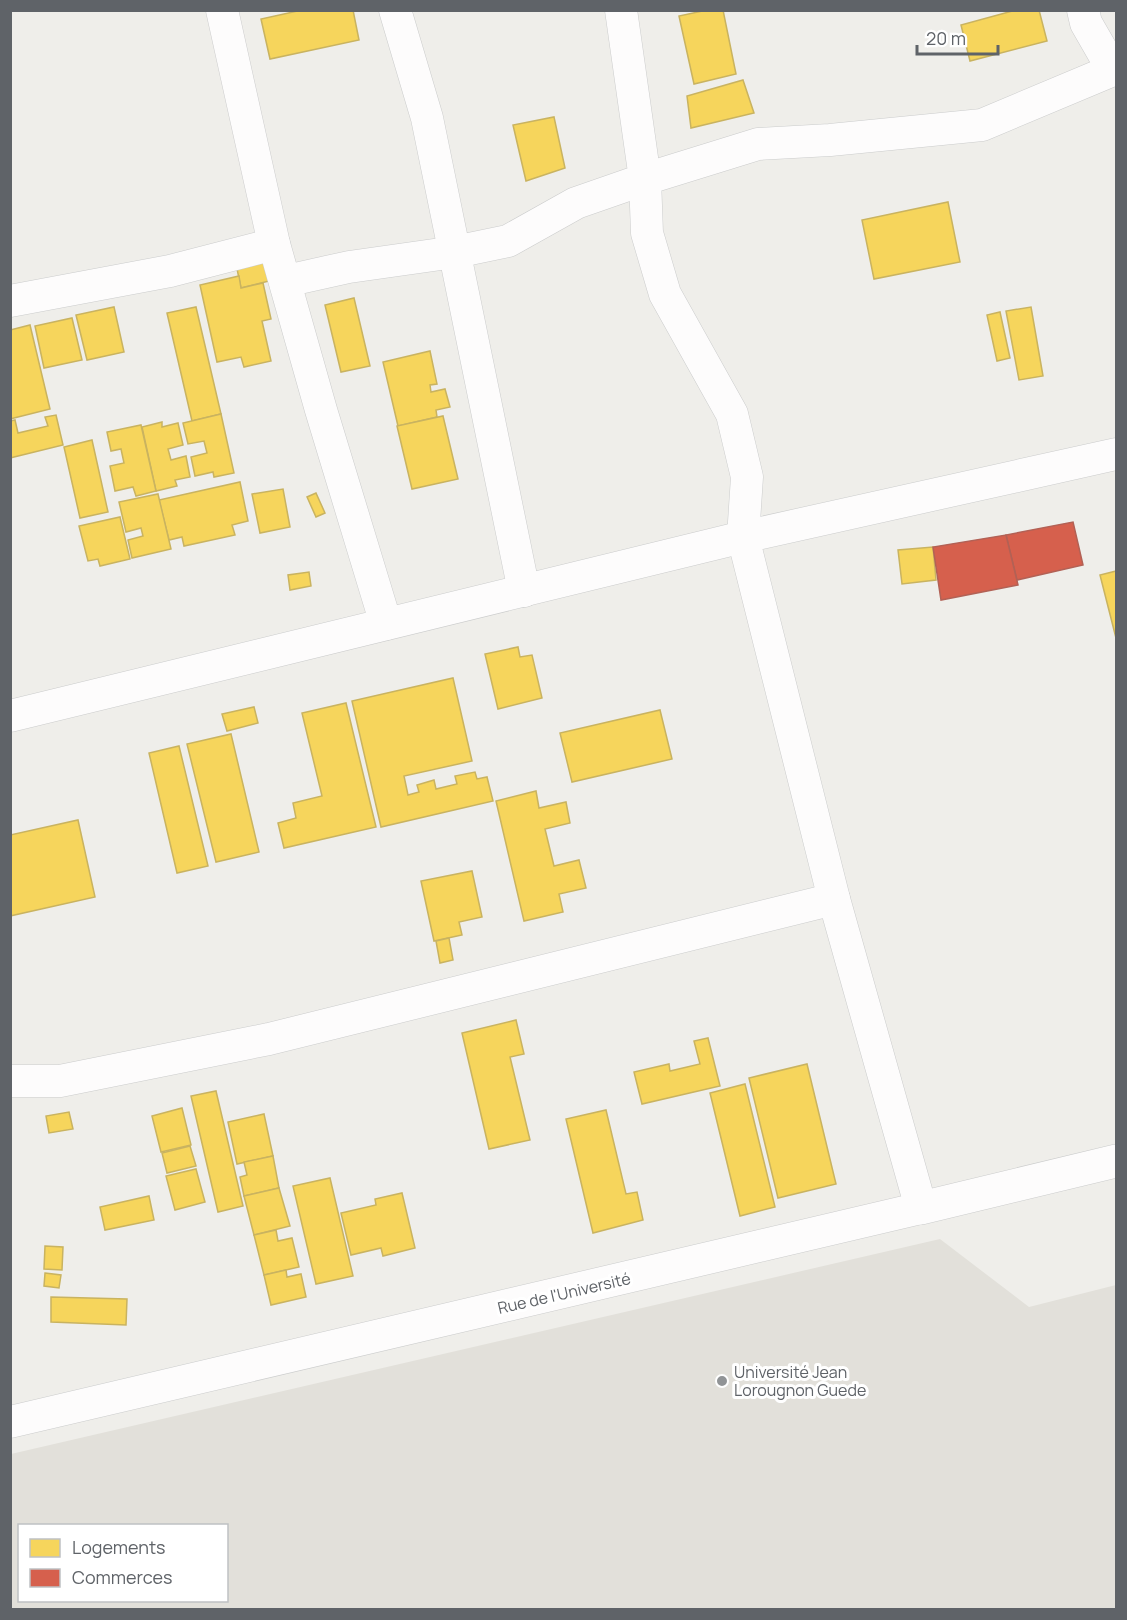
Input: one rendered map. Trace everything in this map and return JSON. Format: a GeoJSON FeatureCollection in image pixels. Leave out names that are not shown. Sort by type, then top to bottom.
{"type":"FeatureCollection","features":[{"type":"Feature","properties":{"kind":"street"},"geometry":{"type":"LineString","coordinates":[[222,10],[274,244],[321,410],[386,624]]}},
{"type":"Feature","properties":{"kind":"street"},"geometry":{"type":"LineString","coordinates":[[395,10],[427,118],[524,591]]}},
{"type":"Feature","properties":{"kind":"street"},"geometry":{"type":"LineString","coordinates":[[621,10],[645,179],[647,233],[665,294],[732,414],[747,477],[744,537],[834,899],[921,1208]]}},
{"type":"Feature","properties":{"kind":"street"},"geometry":{"type":"LineString","coordinates":[[286,281],[349,267],[455,252],[508,241],[576,203],[758,144],[830,140],[982,125],[1115,70],[1086,23],[1083,10]]}},
{"type":"Feature","properties":{"kind":"street"},"geometry":{"type":"LineString","coordinates":[[10,301],[170,271],[274,244]]}},
{"type":"Feature","properties":{"kind":"street"},"geometry":{"type":"LineString","coordinates":[[10,716],[744,537],[1116,454]]}},
{"type":"Feature","properties":{"kind":"street"},"geometry":{"type":"LineString","coordinates":[[12,1077],[60,1081],[269,1039],[834,899]]}},
{"type":"Feature","properties":{"kind":"street","name":"Rue de l'Université"},"geometry":{"type":"LineString","coordinates":[[10,1422],[1116,1161]]}},
{"type":"Feature","properties":{"kind":"shaded area","name":"Université Jean Lorougnon Guede"},"geometry":{"type":"Polygon","coordinates":[[[940,1239],[1029,1307],[1116,1285],[1116,1609],[11,1609],[11,1454],[940,1239]]]}},
{"type":"Feature","properties":{"kind":"building: Logements"},"geometry":{"type":"Polygon","coordinates":[[[302,10],[353,10],[359,40],[270,59],[261,19],[302,10]]]}},
{"type":"Feature","properties":{"kind":"building: Logements"},"geometry":{"type":"Polygon","coordinates":[[[707,10],[723,10],[736,74],[694,84],[679,16],[707,10]]]}},
{"type":"Feature","properties":{"kind":"building: Logements"},"geometry":{"type":"Polygon","coordinates":[[[1016,10],[1039,10],[1047,41],[970,61],[961,25],[1016,10]]]}},
{"type":"Feature","properties":{"kind":"building: Logements"},"geometry":{"type":"Polygon","coordinates":[[[743,80],[754,113],[691,128],[687,96],[743,80]]]}},
{"type":"Feature","properties":{"kind":"building: Logements"},"geometry":{"type":"Polygon","coordinates":[[[554,117],[565,168],[526,181],[513,125],[554,117]]]}},
{"type":"Feature","properties":{"kind":"building: Logements"},"geometry":{"type":"Polygon","coordinates":[[[948,202],[960,262],[874,279],[862,220],[948,202]]]}},
{"type":"Feature","properties":{"kind":"building: Logements"},"geometry":{"type":"Polygon","coordinates":[[[268,257],[273,280],[241,288],[236,264],[268,257]]]}},
{"type":"Feature","properties":{"kind":"building: Logements"},"geometry":{"type":"Polygon","coordinates":[[[239,276],[241,288],[263,283],[271,319],[262,321],[271,361],[244,367],[241,357],[217,362],[200,285],[239,276]]]}},
{"type":"Feature","properties":{"kind":"building: Logements"},"geometry":{"type":"Polygon","coordinates":[[[354,298],[370,366],[341,372],[325,305],[354,298]]]}},
{"type":"Feature","properties":{"kind":"building: Logements"},"geometry":{"type":"Polygon","coordinates":[[[114,307],[124,352],[87,360],[76,315],[114,307]]]}},
{"type":"Feature","properties":{"kind":"building: Logements"},"geometry":{"type":"Polygon","coordinates":[[[196,307],[221,414],[192,421],[167,313],[196,307]]]}},
{"type":"Feature","properties":{"kind":"building: Logements"},"geometry":{"type":"Polygon","coordinates":[[[1031,307],[1043,376],[1019,380],[1006,311],[1031,307]]]}},
{"type":"Feature","properties":{"kind":"building: Logements"},"geometry":{"type":"Polygon","coordinates":[[[1000,312],[1010,358],[997,361],[987,315],[1000,312]]]}},
{"type":"Feature","properties":{"kind":"building: Logements"},"geometry":{"type":"Polygon","coordinates":[[[72,318],[82,360],[44,368],[35,326],[72,318]]]}},
{"type":"Feature","properties":{"kind":"building: Logements"},"geometry":{"type":"Polygon","coordinates":[[[30,325],[50,409],[10,419],[10,330],[30,325]]]}},
{"type":"Feature","properties":{"kind":"building: Logements"},"geometry":{"type":"Polygon","coordinates":[[[430,351],[437,384],[430,385],[431,392],[445,389],[450,407],[436,410],[437,417],[398,426],[383,362],[430,351]]]}},
{"type":"Feature","properties":{"kind":"building: Logements"},"geometry":{"type":"Polygon","coordinates":[[[221,414],[234,473],[214,477],[213,472],[195,476],[191,457],[207,453],[204,441],[188,444],[183,423],[221,414]]]}},
{"type":"Feature","properties":{"kind":"building: Logements"},"geometry":{"type":"Polygon","coordinates":[[[56,415],[63,445],[10,458],[10,421],[15,420],[18,433],[48,426],[45,417],[56,415]]]}},
{"type":"Feature","properties":{"kind":"building: Logements"},"geometry":{"type":"Polygon","coordinates":[[[443,416],[458,479],[412,489],[397,426],[443,416]]]}},
{"type":"Feature","properties":{"kind":"building: Logements"},"geometry":{"type":"Polygon","coordinates":[[[162,422],[162,427],[178,423],[183,445],[168,449],[171,460],[186,456],[190,477],[175,480],[177,486],[156,491],[142,427],[162,422]]]}},
{"type":"Feature","properties":{"kind":"building: Logements"},"geometry":{"type":"Polygon","coordinates":[[[141,425],[156,491],[136,496],[133,487],[115,491],[110,466],[124,463],[121,449],[111,451],[107,432],[141,425]]]}},
{"type":"Feature","properties":{"kind":"building: Logements"},"geometry":{"type":"Polygon","coordinates":[[[92,440],[108,512],[80,518],[64,447],[92,440]]]}},
{"type":"Feature","properties":{"kind":"building: Logements"},"geometry":{"type":"Polygon","coordinates":[[[240,482],[248,521],[232,525],[235,535],[184,546],[182,537],[169,540],[159,500],[240,482]]]}},
{"type":"Feature","properties":{"kind":"building: Logements"},"geometry":{"type":"Polygon","coordinates":[[[283,489],[290,527],[260,533],[252,494],[283,489]]]}},
{"type":"Feature","properties":{"kind":"building: Logements"},"geometry":{"type":"Polygon","coordinates":[[[316,493],[325,513],[316,517],[307,497],[316,493]]]}},
{"type":"Feature","properties":{"kind":"building: Logements"},"geometry":{"type":"Polygon","coordinates":[[[158,494],[171,549],[132,558],[128,540],[143,536],[141,528],[126,532],[119,502],[158,494]]]}},
{"type":"Feature","properties":{"kind":"building: Logements"},"geometry":{"type":"Polygon","coordinates":[[[120,517],[130,559],[100,566],[98,559],[88,561],[79,526],[120,517]]]}},
{"type":"Feature","properties":{"kind":"building: Logements"},"geometry":{"type":"Polygon","coordinates":[[[933,547],[936,580],[902,584],[898,550],[933,547]]]}},
{"type":"Feature","properties":{"kind":"building: Logements"},"geometry":{"type":"Polygon","coordinates":[[[1116,571],[1116,638],[1100,575],[1116,571]]]}},
{"type":"Feature","properties":{"kind":"building: Logements"},"geometry":{"type":"Polygon","coordinates":[[[309,572],[311,586],[290,590],[288,575],[309,572]]]}},
{"type":"Feature","properties":{"kind":"building: Logements"},"geometry":{"type":"Polygon","coordinates":[[[518,647],[520,657],[532,655],[542,698],[498,709],[485,654],[518,647]]]}},
{"type":"Feature","properties":{"kind":"building: Logements"},"geometry":{"type":"Polygon","coordinates":[[[453,678],[472,761],[404,776],[408,795],[419,792],[417,785],[434,780],[436,789],[457,784],[455,776],[475,772],[477,779],[487,777],[493,801],[381,827],[352,701],[453,678]]]}},
{"type":"Feature","properties":{"kind":"building: Logements"},"geometry":{"type":"Polygon","coordinates":[[[346,703],[376,827],[284,848],[278,823],[296,818],[293,803],[322,796],[302,713],[346,703]]]}},
{"type":"Feature","properties":{"kind":"building: Logements"},"geometry":{"type":"Polygon","coordinates":[[[254,707],[258,723],[227,731],[222,714],[254,707]]]}},
{"type":"Feature","properties":{"kind":"building: Logements"},"geometry":{"type":"Polygon","coordinates":[[[660,710],[672,759],[572,782],[560,733],[660,710]]]}},
{"type":"Feature","properties":{"kind":"building: Logements"},"geometry":{"type":"Polygon","coordinates":[[[231,734],[259,852],[216,862],[187,744],[231,734]]]}},
{"type":"Feature","properties":{"kind":"building: Logements"},"geometry":{"type":"Polygon","coordinates":[[[179,746],[208,866],[177,873],[149,753],[179,746]]]}},
{"type":"Feature","properties":{"kind":"building: Logements"},"geometry":{"type":"Polygon","coordinates":[[[536,791],[539,808],[566,802],[570,823],[545,829],[554,866],[579,860],[586,888],[559,894],[563,912],[524,921],[496,801],[536,791]]]}},
{"type":"Feature","properties":{"kind":"building: Logements"},"geometry":{"type":"Polygon","coordinates":[[[78,820],[95,897],[10,916],[10,835],[78,820]]]}},
{"type":"Feature","properties":{"kind":"building: Logements"},"geometry":{"type":"Polygon","coordinates":[[[472,871],[482,917],[459,922],[462,935],[434,941],[421,881],[472,871]]]}},
{"type":"Feature","properties":{"kind":"building: Logements"},"geometry":{"type":"Polygon","coordinates":[[[449,938],[453,960],[440,963],[436,941],[449,938]]]}},
{"type":"Feature","properties":{"kind":"building: Logements"},"geometry":{"type":"Polygon","coordinates":[[[516,1020],[524,1054],[510,1057],[530,1140],[489,1149],[462,1033],[516,1020]]]}},
{"type":"Feature","properties":{"kind":"building: Logements"},"geometry":{"type":"Polygon","coordinates":[[[708,1038],[720,1086],[642,1104],[634,1072],[669,1064],[670,1071],[700,1064],[694,1041],[708,1038]]]}},
{"type":"Feature","properties":{"kind":"building: Logements"},"geometry":{"type":"Polygon","coordinates":[[[807,1064],[836,1184],[778,1198],[749,1078],[807,1064]]]}},
{"type":"Feature","properties":{"kind":"building: Logements"},"geometry":{"type":"Polygon","coordinates":[[[745,1084],[775,1207],[740,1216],[710,1093],[745,1084]]]}},
{"type":"Feature","properties":{"kind":"building: Logements"},"geometry":{"type":"Polygon","coordinates":[[[216,1091],[243,1206],[218,1212],[191,1096],[216,1091]]]}},
{"type":"Feature","properties":{"kind":"building: Logements"},"geometry":{"type":"Polygon","coordinates":[[[182,1108],[191,1145],[161,1152],[152,1116],[182,1108]]]}},
{"type":"Feature","properties":{"kind":"building: Logements"},"geometry":{"type":"Polygon","coordinates":[[[606,1110],[626,1194],[637,1192],[643,1220],[593,1233],[566,1119],[606,1110]]]}},
{"type":"Feature","properties":{"kind":"building: Logements"},"geometry":{"type":"Polygon","coordinates":[[[69,1112],[73,1129],[49,1133],[46,1116],[69,1112]]]}},
{"type":"Feature","properties":{"kind":"building: Logements"},"geometry":{"type":"Polygon","coordinates":[[[264,1114],[273,1156],[237,1164],[228,1122],[264,1114]]]}},
{"type":"Feature","properties":{"kind":"building: Logements"},"geometry":{"type":"Polygon","coordinates":[[[190,1146],[196,1166],[167,1173],[162,1153],[190,1146]]]}},
{"type":"Feature","properties":{"kind":"building: Logements"},"geometry":{"type":"Polygon","coordinates":[[[273,1156],[279,1188],[244,1196],[240,1177],[247,1175],[244,1162],[273,1156]]]}},
{"type":"Feature","properties":{"kind":"building: Logements"},"geometry":{"type":"Polygon","coordinates":[[[196,1169],[205,1202],[175,1210],[166,1176],[196,1169]]]}},
{"type":"Feature","properties":{"kind":"building: Logements"},"geometry":{"type":"Polygon","coordinates":[[[330,1178],[353,1276],[316,1284],[293,1186],[330,1178]]]}},
{"type":"Feature","properties":{"kind":"building: Logements"},"geometry":{"type":"Polygon","coordinates":[[[279,1188],[290,1226],[254,1235],[244,1196],[279,1188]]]}},
{"type":"Feature","properties":{"kind":"building: Logements"},"geometry":{"type":"Polygon","coordinates":[[[402,1193],[415,1248],[383,1256],[381,1248],[351,1255],[341,1213],[376,1205],[375,1199],[402,1193]]]}},
{"type":"Feature","properties":{"kind":"building: Logements"},"geometry":{"type":"Polygon","coordinates":[[[149,1196],[154,1220],[105,1230],[100,1207],[149,1196]]]}},
{"type":"Feature","properties":{"kind":"building: Logements"},"geometry":{"type":"Polygon","coordinates":[[[276,1230],[278,1241],[292,1238],[299,1267],[264,1275],[254,1235],[276,1230]]]}},
{"type":"Feature","properties":{"kind":"building: Logements"},"geometry":{"type":"Polygon","coordinates":[[[45,1246],[63,1247],[62,1270],[44,1269],[45,1246]]]}},
{"type":"Feature","properties":{"kind":"building: Logements"},"geometry":{"type":"Polygon","coordinates":[[[286,1270],[287,1277],[301,1274],[306,1297],[271,1305],[264,1275],[286,1270]]]}},
{"type":"Feature","properties":{"kind":"building: Logements"},"geometry":{"type":"Polygon","coordinates":[[[45,1273],[61,1275],[59,1288],[44,1286],[45,1273]]]}},
{"type":"Feature","properties":{"kind":"building: Logements"},"geometry":{"type":"Polygon","coordinates":[[[51,1297],[127,1299],[126,1325],[51,1322],[51,1297]]]}},
{"type":"Feature","properties":{"kind":"building: Commerces"},"geometry":{"type":"Polygon","coordinates":[[[1073,522],[1083,565],[1017,580],[1006,535],[1073,522]]]}},
{"type":"Feature","properties":{"kind":"building: Commerces"},"geometry":{"type":"Polygon","coordinates":[[[1006,535],[1018,585],[941,600],[933,547],[1006,535]]]}},
{"type":"Feature","properties":{"kind":"place","name":"Université Jean Lorougnon Guede"},"geometry":{"type":"Point","coordinates":[722,1381]}}]}
